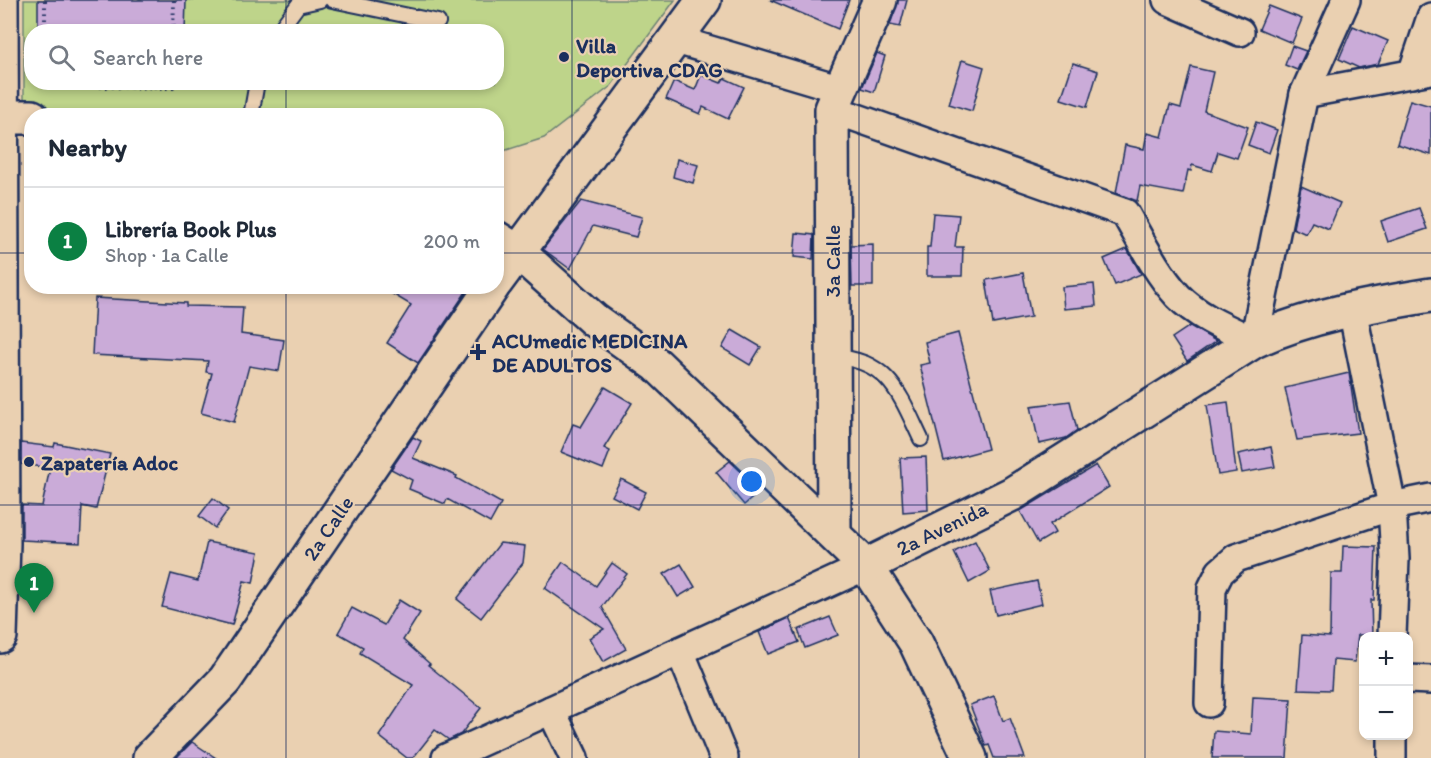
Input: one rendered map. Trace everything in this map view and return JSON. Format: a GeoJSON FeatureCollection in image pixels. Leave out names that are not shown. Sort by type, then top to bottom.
{"type":"FeatureCollection","features":[{"type":"Feature","properties":{"kind":"street"},"geometry":{"type":"LineString","coordinates":[[0,636],[3,543],[1,239],[16,117],[0,67],[2,0]]}},
{"type":"Feature","properties":{"kind":"street"},"geometry":{"type":"LineString","coordinates":[[704,0],[507,245],[594,320],[657,365],[834,532],[866,566],[916,643],[970,758]]}},
{"type":"Feature","properties":{"kind":"street","name":"3a Calle"},"geometry":{"type":"LineString","coordinates":[[834,532],[833,357],[836,99],[880,0]]}},
{"type":"Feature","properties":{"kind":"street"},"geometry":{"type":"LineString","coordinates":[[1167,0],[1240,32]]}},
{"type":"Feature","properties":{"kind":"street"},"geometry":{"type":"LineString","coordinates":[[673,39],[836,99],[1125,213],[1152,259],[1179,297],[1213,322],[1254,341],[1304,94],[1346,0]]}},
{"type":"Feature","properties":{"kind":"street"},"geometry":{"type":"LineString","coordinates":[[1304,94],[1422,72],[1431,17]]}},
{"type":"Feature","properties":{"kind":"street","name":"2a Calle"},"geometry":{"type":"LineString","coordinates":[[150,758],[225,680],[488,294]]}},
{"type":"Feature","properties":{"kind":"street","name":"2a Avenida"},"geometry":{"type":"LineString","coordinates":[[446,758],[866,566],[1012,494],[1254,341],[1279,329],[1352,309],[1431,295]]}},
{"type":"Feature","properties":{"kind":"street"},"geometry":{"type":"LineString","coordinates":[[1352,309],[1392,506],[1395,559],[1392,632]]}},
{"type":"Feature","properties":{"kind":"street"},"geometry":{"type":"LineString","coordinates":[[1209,703],[1212,588],[1220,572],[1236,558],[1392,506],[1431,498]]}},
{"type":"Feature","properties":{"kind":"street"},"geometry":{"type":"LineString","coordinates":[[680,651],[724,758]]}},
{"type":"Feature","properties":{"kind":"street"},"geometry":{"type":"LineString","coordinates":[[1413,679],[1431,680]]}},
{"type":"Feature","properties":{"kind":"street"},"geometry":{"type":"LineString","coordinates":[[551,710],[574,758]]}},
{"type":"Feature","properties":{"kind":"street"},"geometry":{"type":"LineString","coordinates":[[1392,740],[1392,758]]}},
{"type":"Feature","properties":{"kind":"lane"},"geometry":{"type":"LineString","coordinates":[[284,24],[298,5],[320,0]]}},
{"type":"Feature","properties":{"kind":"lane"},"geometry":{"type":"LineString","coordinates":[[332,0],[438,22]]}},
{"type":"Feature","properties":{"kind":"lane"},"geometry":{"type":"LineString","coordinates":[[252,108],[256,90]]}},
{"type":"Feature","properties":{"kind":"lane"},"geometry":{"type":"LineString","coordinates":[[833,357],[853,358],[874,367],[896,386],[921,439]]}},
{"type":"Feature","properties":{"kind":"path"},"geometry":{"type":"LineString","coordinates":[[45,0],[45,24]]}},
{"type":"Feature","properties":{"kind":"path"},"geometry":{"type":"LineString","coordinates":[[173,24],[174,0]]}},
{"type":"Feature","properties":{"kind":"green space","name":"Villa Deportiva CDAG"},"geometry":{"type":"Polygon","coordinates":[[[24,0],[675,0],[611,86],[544,138],[504,151],[504,108],[24,108],[24,90],[504,90],[504,24],[24,24],[24,0]]]}},
{"type":"Feature","properties":{"kind":"building"},"geometry":{"type":"Polygon","coordinates":[[[38,0],[186,0],[185,24],[38,24],[38,0]]]}},
{"type":"Feature","properties":{"kind":"building"},"geometry":{"type":"Polygon","coordinates":[[[770,0],[849,0],[838,29],[770,0]]]}},
{"type":"Feature","properties":{"kind":"building"},"geometry":{"type":"Polygon","coordinates":[[[898,0],[907,0],[900,27],[890,25],[898,0]]]}},
{"type":"Feature","properties":{"kind":"building"},"geometry":{"type":"Polygon","coordinates":[[[1269,6],[1302,19],[1292,43],[1259,29],[1269,6]]]}},
{"type":"Feature","properties":{"kind":"building"},"geometry":{"type":"Polygon","coordinates":[[[1353,26],[1388,41],[1378,64],[1359,68],[1339,59],[1353,26]]]}},
{"type":"Feature","properties":{"kind":"building"},"geometry":{"type":"Polygon","coordinates":[[[1292,46],[1306,51],[1297,70],[1285,65],[1292,46]]]}},
{"type":"Feature","properties":{"kind":"building"},"geometry":{"type":"Polygon","coordinates":[[[877,53],[885,56],[874,92],[862,88],[877,53]]]}},
{"type":"Feature","properties":{"kind":"building"},"geometry":{"type":"Polygon","coordinates":[[[962,60],[984,67],[972,111],[949,104],[962,60]]]}},
{"type":"Feature","properties":{"kind":"building"},"geometry":{"type":"Polygon","coordinates":[[[1073,63],[1098,71],[1087,107],[1061,99],[1073,63]]]}},
{"type":"Feature","properties":{"kind":"building"},"geometry":{"type":"Polygon","coordinates":[[[1191,67],[1213,72],[1204,111],[1248,127],[1237,158],[1218,152],[1212,171],[1192,165],[1191,171],[1188,170],[1183,194],[1140,186],[1137,201],[1116,193],[1125,145],[1144,149],[1147,133],[1162,137],[1170,105],[1181,108],[1191,67]]]}},
{"type":"Feature","properties":{"kind":"building"},"geometry":{"type":"Polygon","coordinates":[[[701,75],[721,83],[724,78],[744,87],[728,119],[703,107],[700,114],[666,99],[674,81],[695,90],[701,75]]]}},
{"type":"Feature","properties":{"kind":"building"},"geometry":{"type":"Polygon","coordinates":[[[1410,100],[1431,106],[1431,155],[1397,144],[1410,100]]]}},
{"type":"Feature","properties":{"kind":"building"},"geometry":{"type":"Polygon","coordinates":[[[1256,122],[1277,130],[1269,153],[1248,145],[1256,122]]]}},
{"type":"Feature","properties":{"kind":"building"},"geometry":{"type":"Polygon","coordinates":[[[677,159],[698,165],[693,183],[673,177],[677,159]]]}},
{"type":"Feature","properties":{"kind":"building"},"geometry":{"type":"Polygon","coordinates":[[[1301,186],[1340,203],[1329,229],[1312,222],[1306,234],[1293,228],[1301,186]]]}},
{"type":"Feature","properties":{"kind":"building"},"geometry":{"type":"Polygon","coordinates":[[[581,201],[642,217],[636,237],[593,226],[570,269],[543,249],[581,201]]]}},
{"type":"Feature","properties":{"kind":"building"},"geometry":{"type":"Polygon","coordinates":[[[1419,208],[1427,229],[1388,242],[1381,221],[1419,208]]]}},
{"type":"Feature","properties":{"kind":"building"},"geometry":{"type":"Polygon","coordinates":[[[933,213],[959,215],[955,247],[963,247],[962,276],[927,276],[927,247],[930,247],[933,213]]]}},
{"type":"Feature","properties":{"kind":"building"},"geometry":{"type":"Polygon","coordinates":[[[796,233],[814,235],[813,259],[794,257],[796,233]]]}},
{"type":"Feature","properties":{"kind":"building"},"geometry":{"type":"Polygon","coordinates":[[[873,244],[873,286],[852,286],[851,245],[873,244]]]}},
{"type":"Feature","properties":{"kind":"building"},"geometry":{"type":"Polygon","coordinates":[[[1127,249],[1141,274],[1115,285],[1104,259],[1127,249]]]}},
{"type":"Feature","properties":{"kind":"building"},"geometry":{"type":"Polygon","coordinates":[[[1023,273],[1031,317],[993,324],[986,280],[1023,273]]]}},
{"type":"Feature","properties":{"kind":"building"},"geometry":{"type":"Polygon","coordinates":[[[1094,284],[1096,306],[1064,309],[1062,287],[1094,284]]]}},
{"type":"Feature","properties":{"kind":"building"},"geometry":{"type":"Polygon","coordinates":[[[392,294],[465,294],[418,363],[387,343],[411,305],[392,294]]]}},
{"type":"Feature","properties":{"kind":"building"},"geometry":{"type":"Polygon","coordinates":[[[95,298],[186,303],[186,306],[243,307],[241,334],[284,340],[279,371],[249,366],[234,422],[201,413],[212,373],[206,372],[208,361],[92,355],[95,298]]]}},
{"type":"Feature","properties":{"kind":"building"},"geometry":{"type":"Polygon","coordinates":[[[1190,326],[1216,341],[1187,361],[1172,338],[1190,326]]]}},
{"type":"Feature","properties":{"kind":"building"},"geometry":{"type":"Polygon","coordinates":[[[732,330],[761,347],[750,365],[722,348],[732,330]]]}},
{"type":"Feature","properties":{"kind":"building"},"geometry":{"type":"Polygon","coordinates":[[[958,333],[988,449],[944,461],[920,365],[930,363],[925,342],[958,333]]]}},
{"type":"Feature","properties":{"kind":"building"},"geometry":{"type":"Polygon","coordinates":[[[1349,373],[1358,433],[1297,440],[1285,388],[1349,373]]]}},
{"type":"Feature","properties":{"kind":"building"},"geometry":{"type":"Polygon","coordinates":[[[605,387],[632,403],[604,448],[610,451],[603,469],[561,452],[573,424],[581,427],[605,387]]]}},
{"type":"Feature","properties":{"kind":"building"},"geometry":{"type":"Polygon","coordinates":[[[1070,401],[1077,430],[1066,438],[1039,444],[1031,406],[1070,401]]]}},
{"type":"Feature","properties":{"kind":"building"},"geometry":{"type":"Polygon","coordinates":[[[1228,402],[1236,472],[1218,475],[1207,405],[1228,402]]]}},
{"type":"Feature","properties":{"kind":"building"},"geometry":{"type":"Polygon","coordinates":[[[413,437],[421,441],[413,458],[457,476],[456,478],[501,503],[490,523],[447,499],[445,504],[409,489],[412,480],[391,469],[413,437]]]}},
{"type":"Feature","properties":{"kind":"building"},"geometry":{"type":"Polygon","coordinates":[[[21,443],[54,447],[55,443],[110,454],[96,509],[82,506],[80,543],[22,540],[22,505],[42,506],[50,468],[21,464],[21,443]]]}},
{"type":"Feature","properties":{"kind":"building"},"geometry":{"type":"Polygon","coordinates":[[[1271,447],[1275,467],[1242,473],[1238,454],[1271,447]]]}},
{"type":"Feature","properties":{"kind":"building"},"geometry":{"type":"Polygon","coordinates":[[[926,457],[928,510],[903,512],[900,458],[926,457]]]}},
{"type":"Feature","properties":{"kind":"building"},"geometry":{"type":"Polygon","coordinates":[[[730,461],[761,491],[744,505],[716,472],[730,461]]]}},
{"type":"Feature","properties":{"kind":"building"},"geometry":{"type":"Polygon","coordinates":[[[1096,465],[1109,487],[1050,524],[1055,533],[1038,543],[1020,511],[1096,465]]]}},
{"type":"Feature","properties":{"kind":"building"},"geometry":{"type":"Polygon","coordinates":[[[621,479],[646,492],[637,509],[612,496],[621,479]]]}},
{"type":"Feature","properties":{"kind":"building"},"geometry":{"type":"Polygon","coordinates":[[[213,498],[228,510],[215,528],[199,516],[213,498]]]}},
{"type":"Feature","properties":{"kind":"building"},"geometry":{"type":"Polygon","coordinates":[[[975,541],[990,571],[969,583],[954,552],[975,541]]]}},
{"type":"Feature","properties":{"kind":"building"},"geometry":{"type":"Polygon","coordinates":[[[207,542],[259,552],[253,583],[244,581],[232,625],[162,607],[171,574],[198,581],[207,542]]]}},
{"type":"Feature","properties":{"kind":"building"},"geometry":{"type":"Polygon","coordinates":[[[500,543],[525,546],[523,563],[481,618],[457,599],[500,543]]]}},
{"type":"Feature","properties":{"kind":"building"},"geometry":{"type":"Polygon","coordinates":[[[1343,546],[1376,547],[1374,600],[1371,600],[1372,632],[1359,632],[1355,662],[1333,660],[1331,690],[1298,689],[1302,635],[1330,637],[1331,573],[1342,573],[1343,546]]]}},
{"type":"Feature","properties":{"kind":"building"},"geometry":{"type":"Polygon","coordinates":[[[563,562],[596,586],[612,563],[627,574],[602,607],[626,649],[603,662],[589,638],[604,629],[545,588],[563,562]]]}},
{"type":"Feature","properties":{"kind":"building"},"geometry":{"type":"Polygon","coordinates":[[[681,564],[695,587],[678,597],[664,574],[681,564]]]}},
{"type":"Feature","properties":{"kind":"building"},"geometry":{"type":"Polygon","coordinates":[[[1037,581],[1042,604],[996,615],[990,591],[1037,581]]]}},
{"type":"Feature","properties":{"kind":"building"},"geometry":{"type":"Polygon","coordinates":[[[399,600],[420,613],[403,640],[430,664],[428,665],[481,708],[461,734],[449,740],[435,730],[413,758],[407,758],[379,736],[413,685],[360,653],[363,647],[338,633],[352,608],[384,625],[399,600]]]}},
{"type":"Feature","properties":{"kind":"building"},"geometry":{"type":"Polygon","coordinates":[[[830,617],[838,635],[805,648],[798,630],[830,617]]]}},
{"type":"Feature","properties":{"kind":"building"},"geometry":{"type":"Polygon","coordinates":[[[789,618],[799,642],[768,654],[759,632],[789,618]]]}},
{"type":"Feature","properties":{"kind":"building"},"geometry":{"type":"Polygon","coordinates":[[[994,696],[1003,721],[1010,718],[1025,758],[994,758],[989,745],[986,746],[970,705],[994,696]]]}},
{"type":"Feature","properties":{"kind":"building"},"geometry":{"type":"Polygon","coordinates":[[[1253,697],[1291,699],[1287,758],[1212,758],[1214,731],[1251,734],[1253,697]]]}},
{"type":"Feature","properties":{"kind":"building"},"geometry":{"type":"Polygon","coordinates":[[[192,742],[216,758],[176,758],[192,742]]]}},
{"type":"Feature","properties":{"kind":"place","name":"Villa Deportiva CDAG"},"geometry":{"type":"Point","coordinates":[564,57]}},
{"type":"Feature","properties":{"kind":"place","name":"ACUmedic MEDICINA DE ADULTOS"},"geometry":{"type":"Point","coordinates":[478,352]}},
{"type":"Feature","properties":{"kind":"place","name":"Zapatería Adoc"},"geometry":{"type":"Point","coordinates":[29,462]}},
{"type":"Feature","properties":{"kind":"place","name":"Librería Book Plus"},"geometry":{"type":"Point","coordinates":[34,613]}}]}
